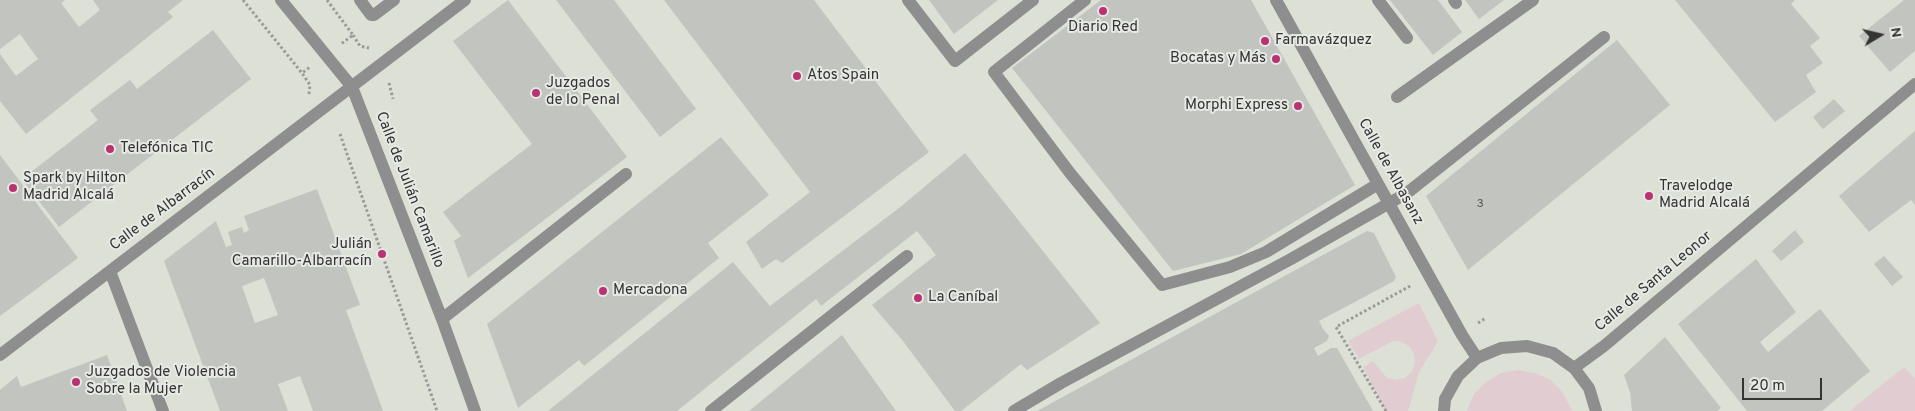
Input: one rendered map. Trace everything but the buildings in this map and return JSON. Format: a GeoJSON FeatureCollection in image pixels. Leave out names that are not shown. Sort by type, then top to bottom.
{"type":"FeatureCollection","features":[{"type":"Feature","properties":{"kind":"street","name":"Calle de Julián Camarillo"},"geometry":{"type":"LineString","coordinates":[[281,0],[352,87],[442,319],[475,411]]}},
{"type":"Feature","properties":{"kind":"street"},"geometry":{"type":"LineString","coordinates":[[360,0],[371,15],[374,15],[394,0]]}},
{"type":"Feature","properties":{"kind":"street","name":"Calle de Albarracín"},"geometry":{"type":"LineString","coordinates":[[0,355],[465,0]]}},
{"type":"Feature","properties":{"kind":"street"},"geometry":{"type":"LineString","coordinates":[[908,0],[954,61],[1033,0]]}},
{"type":"Feature","properties":{"kind":"street"},"geometry":{"type":"LineString","coordinates":[[1085,0],[994,72],[1070,173],[1162,284],[1230,266],[1266,252],[1378,184]]}},
{"type":"Feature","properties":{"kind":"street","name":"Calle de Albasanz"},"geometry":{"type":"LineString","coordinates":[[1276,0],[1462,335],[1478,358]]}},
{"type":"Feature","properties":{"kind":"street"},"geometry":{"type":"LineString","coordinates":[[1378,0],[1407,38]]}},
{"type":"Feature","properties":{"kind":"street"},"geometry":{"type":"LineString","coordinates":[[1397,97],[1530,1]]}},
{"type":"Feature","properties":{"kind":"street"},"geometry":{"type":"LineString","coordinates":[[1014,411],[1160,328],[1389,204],[1414,187],[1604,37]]}},
{"type":"Feature","properties":{"kind":"street","name":"Calle de Santa Leonor"},"geometry":{"type":"LineString","coordinates":[[1574,368],[1604,346],[1915,84]]}},
{"type":"Feature","properties":{"kind":"street"},"geometry":{"type":"LineString","coordinates":[[442,319],[626,174]]}},
{"type":"Feature","properties":{"kind":"street"},"geometry":{"type":"LineString","coordinates":[[711,411],[907,256]]}},
{"type":"Feature","properties":{"kind":"street"},"geometry":{"type":"LineString","coordinates":[[110,271],[163,411]]}},
{"type":"Feature","properties":{"kind":"street"},"geometry":{"type":"LineString","coordinates":[[1444,411],[1445,399],[1458,376],[1478,358],[1502,348],[1527,346],[1553,353],[1574,368],[1589,388],[1596,411]]}},
{"type":"Feature","properties":{"kind":"path"},"geometry":{"type":"LineString","coordinates":[[243,0],[302,73]]}},
{"type":"Feature","properties":{"kind":"path"},"geometry":{"type":"LineString","coordinates":[[340,134],[437,411]]}},
{"type":"Feature","properties":{"kind":"path"},"geometry":{"type":"LineString","coordinates":[[1386,411],[1336,327],[1414,284]]}},
{"type":"Feature","properties":{"kind":"shaded area"},"geometry":{"type":"Polygon","coordinates":[[[0,0],[1915,0],[1915,411],[0,411],[0,0]]]}},
{"type":"Feature","properties":{"kind":"shaded area"},"geometry":{"type":"Polygon","coordinates":[[[1419,303],[1438,341],[1419,372],[1408,411],[1386,411],[1363,367],[1373,361],[1387,378],[1396,380],[1405,378],[1412,372],[1415,363],[1414,354],[1409,346],[1402,342],[1393,341],[1359,359],[1348,341],[1419,303]]]}},
{"type":"Feature","properties":{"kind":"shaded area"},"geometry":{"type":"Polygon","coordinates":[[[1904,367],[1915,379],[1915,411],[1850,411],[1904,367]]]}},
{"type":"Feature","properties":{"kind":"shaded area"},"geometry":{"type":"Polygon","coordinates":[[[1518,370],[1535,373],[1551,380],[1563,393],[1572,411],[1467,411],[1474,394],[1486,382],[1501,373],[1518,370]]]}},
{"type":"Feature","properties":{"kind":"place","name":"Diario Red"},"geometry":{"type":"Point","coordinates":[1103,11]}},
{"type":"Feature","properties":{"kind":"place","name":"Farmavázquez"},"geometry":{"type":"Point","coordinates":[1265,41]}},
{"type":"Feature","properties":{"kind":"place","name":"Bocatas y Más"},"geometry":{"type":"Point","coordinates":[1276,59]}},
{"type":"Feature","properties":{"kind":"place","name":"Atos Spain"},"geometry":{"type":"Point","coordinates":[797,76]}},
{"type":"Feature","properties":{"kind":"place","name":"Juzgados de lo Penal"},"geometry":{"type":"Point","coordinates":[536,93]}},
{"type":"Feature","properties":{"kind":"place","name":"Morphi Express"},"geometry":{"type":"Point","coordinates":[1298,106]}},
{"type":"Feature","properties":{"kind":"place","name":"Telefónica TIC"},"geometry":{"type":"Point","coordinates":[110,149]}},
{"type":"Feature","properties":{"kind":"place","name":"Spark by Hilton Madrid Alcalá"},"geometry":{"type":"Point","coordinates":[13,188]}},
{"type":"Feature","properties":{"kind":"place","name":"Travelodge Madrid Alcalá"},"geometry":{"type":"Point","coordinates":[1649,196]}},
{"type":"Feature","properties":{"kind":"place","name":"Julián Camarillo-Albarracín"},"geometry":{"type":"Point","coordinates":[382,254]}},
{"type":"Feature","properties":{"kind":"place","name":"Mercadona"},"geometry":{"type":"Point","coordinates":[603,291]}},
{"type":"Feature","properties":{"kind":"place","name":"La Caníbal"},"geometry":{"type":"Point","coordinates":[918,298]}},
{"type":"Feature","properties":{"kind":"place","name":"Juzgados de Violencia Sobre la Mujer"},"geometry":{"type":"Point","coordinates":[76,382]}}]}
